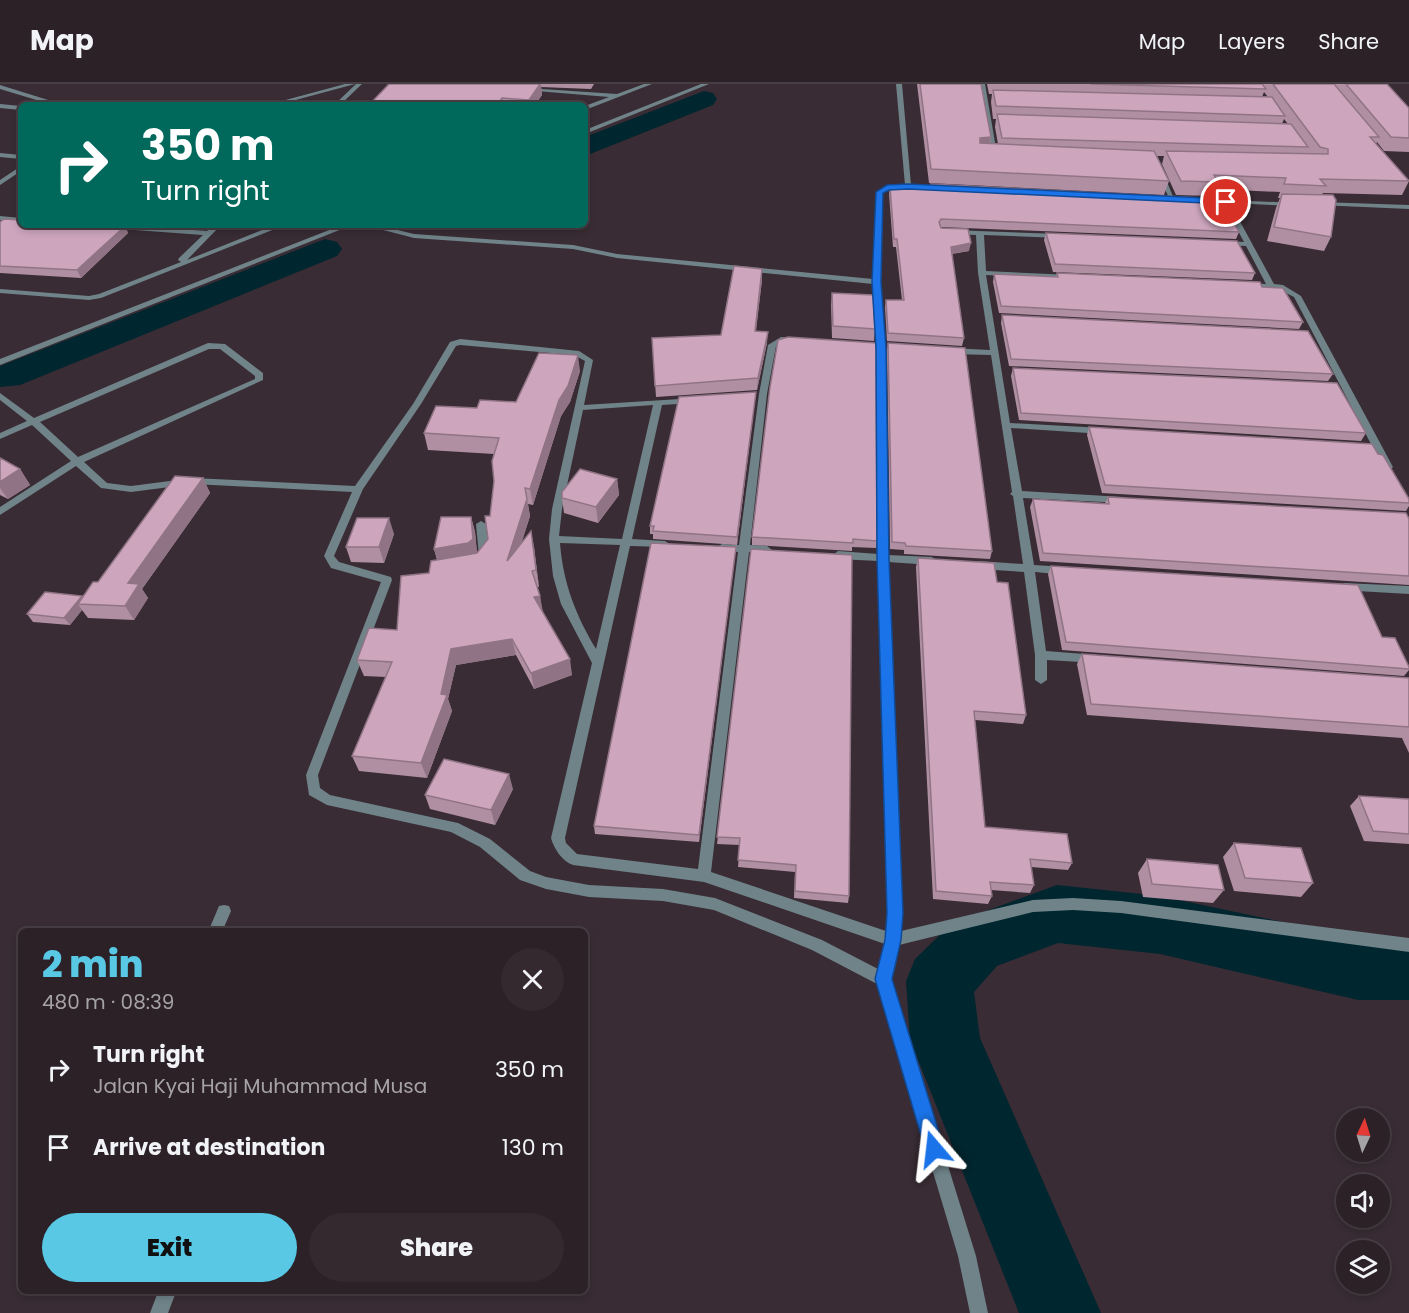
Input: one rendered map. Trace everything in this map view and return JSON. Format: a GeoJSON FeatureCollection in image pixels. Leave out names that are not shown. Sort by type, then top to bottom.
{"type":"FeatureCollection","features":[{"type":"Feature","properties":{"kind":"street"},"geometry":{"type":"LineString","coordinates":[[282,102],[352,84]]}},
{"type":"Feature","properties":{"kind":"street"},"geometry":{"type":"LineString","coordinates":[[340,102],[359,84]]}},
{"type":"Feature","properties":{"kind":"street"},"geometry":{"type":"LineString","coordinates":[[588,107],[649,84]]}},
{"type":"Feature","properties":{"kind":"street"},"geometry":{"type":"LineString","coordinates":[[588,131],[706,84]]}},
{"type":"Feature","properties":{"kind":"street"},"geometry":{"type":"LineString","coordinates":[[899,84],[908,186]]}},
{"type":"Feature","properties":{"kind":"street"},"geometry":{"type":"LineString","coordinates":[[982,84],[991,154],[1006,154]]}},
{"type":"Feature","properties":{"kind":"street"},"geometry":{"type":"LineString","coordinates":[[1,88],[49,102]]}},
{"type":"Feature","properties":{"kind":"street"},"geometry":{"type":"LineString","coordinates":[[524,90],[618,96]]}},
{"type":"Feature","properties":{"kind":"street"},"geometry":{"type":"LineString","coordinates":[[984,98],[996,98]]}},
{"type":"Feature","properties":{"kind":"street"},"geometry":{"type":"LineString","coordinates":[[0,106],[18,108]]}},
{"type":"Feature","properties":{"kind":"street"},"geometry":{"type":"LineString","coordinates":[[988,123],[999,124]]}},
{"type":"Feature","properties":{"kind":"street"},"geometry":{"type":"LineString","coordinates":[[0,155],[18,157]]}},
{"type":"Feature","properties":{"kind":"street"},"geometry":{"type":"LineString","coordinates":[[1154,160],[1177,199],[1409,207]]}},
{"type":"Feature","properties":{"kind":"street"},"geometry":{"type":"LineString","coordinates":[[0,183],[18,170]]}},
{"type":"Feature","properties":{"kind":"street"},"geometry":{"type":"LineString","coordinates":[[954,189],[908,186],[887,187],[880,192],[877,282],[881,347],[883,558],[895,913],[893,940],[883,979],[967,1256],[979,1313]]}},
{"type":"Feature","properties":{"kind":"street"},"geometry":{"type":"LineString","coordinates":[[1226,202],[1271,286]]}},
{"type":"Feature","properties":{"kind":"street"},"geometry":{"type":"LineString","coordinates":[[0,218],[18,220]]}},
{"type":"Feature","properties":{"kind":"street"},"geometry":{"type":"LineString","coordinates":[[137,228],[209,233]]}},
{"type":"Feature","properties":{"kind":"street"},"geometry":{"type":"LineString","coordinates":[[177,265],[214,228]]}},
{"type":"Feature","properties":{"kind":"street"},"geometry":{"type":"LineString","coordinates":[[0,291],[95,297],[273,228]]}},
{"type":"Feature","properties":{"kind":"street"},"geometry":{"type":"LineString","coordinates":[[0,362],[340,228]]}},
{"type":"Feature","properties":{"kind":"street"},"geometry":{"type":"LineString","coordinates":[[386,228],[414,236],[573,248],[617,256],[877,282]]}},
{"type":"Feature","properties":{"kind":"street"},"geometry":{"type":"LineString","coordinates":[[943,231],[1072,236]]}},
{"type":"Feature","properties":{"kind":"street"},"geometry":{"type":"LineString","coordinates":[[980,233],[982,273],[988,317],[999,370],[1015,494],[1029,568],[1041,654],[1041,680]]}},
{"type":"Feature","properties":{"kind":"street"},"geometry":{"type":"LineString","coordinates":[[1212,243],[1247,244]]}},
{"type":"Feature","properties":{"kind":"street"},"geometry":{"type":"LineString","coordinates":[[982,273],[1077,277]]}},
{"type":"Feature","properties":{"kind":"street"},"geometry":{"type":"LineString","coordinates":[[1239,285],[1271,286],[1288,290],[1297,296],[1347,387],[1372,447],[1393,476]]}},
{"type":"Feature","properties":{"kind":"street"},"geometry":{"type":"LineString","coordinates":[[988,317],[1000,317]]}},
{"type":"Feature","properties":{"kind":"street"},"geometry":{"type":"LineString","coordinates":[[1305,334],[1317,334]]}},
{"type":"Feature","properties":{"kind":"street"},"geometry":{"type":"LineString","coordinates":[[704,876],[744,549],[757,394],[772,345],[786,339],[807,341]]}},
{"type":"Feature","properties":{"kind":"street"},"geometry":{"type":"LineString","coordinates":[[598,662],[562,596],[556,574],[554,539],[557,509],[589,360],[582,355],[455,343],[417,404],[358,489],[329,556],[330,561],[343,568],[393,580],[312,775],[314,790],[327,800],[453,827],[485,843],[525,876],[546,883],[589,891],[663,895],[715,904],[817,945],[883,979]]}},
{"type":"Feature","properties":{"kind":"street"},"geometry":{"type":"LineString","coordinates":[[0,436],[208,346],[222,346],[260,375],[259,380],[76,462],[0,512]]}},
{"type":"Feature","properties":{"kind":"street"},"geometry":{"type":"LineString","coordinates":[[937,350],[994,353]]}},
{"type":"Feature","properties":{"kind":"street"},"geometry":{"type":"LineString","coordinates":[[999,370],[1010,371]]}},
{"type":"Feature","properties":{"kind":"street"},"geometry":{"type":"LineString","coordinates":[[1335,387],[1347,387]]}},
{"type":"Feature","properties":{"kind":"street"},"geometry":{"type":"LineString","coordinates":[[0,396],[33,421],[104,486],[141,488],[193,481],[358,489]]}},
{"type":"Feature","properties":{"kind":"street"},"geometry":{"type":"LineString","coordinates":[[578,408],[705,399]]}},
{"type":"Feature","properties":{"kind":"street"},"geometry":{"type":"LineString","coordinates":[[658,403],[628,542],[558,838],[560,846],[573,859],[704,876],[893,940],[999,912],[1033,906],[1073,904],[1121,907],[1409,945]]}},
{"type":"Feature","properties":{"kind":"street"},"geometry":{"type":"LineString","coordinates":[[1006,425],[1111,431]]}},
{"type":"Feature","properties":{"kind":"street"},"geometry":{"type":"LineString","coordinates":[[1015,494],[1134,501]]}},
{"type":"Feature","properties":{"kind":"street"},"geometry":{"type":"LineString","coordinates":[[466,568],[476,564],[484,556],[481,524]]}},
{"type":"Feature","properties":{"kind":"street"},"geometry":{"type":"LineString","coordinates":[[554,539],[674,544]]}},
{"type":"Feature","properties":{"kind":"street"},"geometry":{"type":"LineString","coordinates":[[709,547],[778,551]]}},
{"type":"Feature","properties":{"kind":"street"},"geometry":{"type":"LineString","coordinates":[[824,554],[939,562]]}},
{"type":"Feature","properties":{"kind":"street"},"geometry":{"type":"LineString","coordinates":[[961,564],[1076,571]]}},
{"type":"Feature","properties":{"kind":"street"},"geometry":{"type":"LineString","coordinates":[[1338,586],[1409,591]]}},
{"type":"Feature","properties":{"kind":"street"},"geometry":{"type":"LineString","coordinates":[[1041,654],[1112,660]]}},
{"type":"Feature","properties":{"kind":"street"},"geometry":{"type":"LineString","coordinates":[[217,928],[224,911]]}},
{"type":"Feature","properties":{"kind":"street"},"geometry":{"type":"LineString","coordinates":[[159,1313],[166,1294]]}},
{"type":"Feature","properties":{"kind":"building"},"geometry":{"type":"Polygon","coordinates":[[[389,84],[540,84],[529,100],[502,98],[499,102],[372,102],[389,84]]]}},
{"type":"Feature","properties":{"kind":"building"},"geometry":{"type":"Polygon","coordinates":[[[920,84],[981,84],[991,137],[980,138],[980,143],[1154,151],[1169,181],[931,169],[920,84]]]}},
{"type":"Feature","properties":{"kind":"building"},"geometry":{"type":"Polygon","coordinates":[[[1090,84],[1262,84],[1266,89],[1090,84]]]}},
{"type":"Feature","properties":{"kind":"building"},"geometry":{"type":"Polygon","coordinates":[[[1273,84],[1334,84],[1379,137],[1370,137],[1409,181],[1320,179],[1326,186],[1284,184],[1286,178],[1214,175],[1218,182],[1181,181],[1166,151],[1328,154],[1328,149],[1320,147],[1273,84]]]}},
{"type":"Feature","properties":{"kind":"building"},"geometry":{"type":"Polygon","coordinates":[[[1346,84],[1387,84],[1409,108],[1409,138],[1391,137],[1346,84]]]}},
{"type":"Feature","properties":{"kind":"building"},"geometry":{"type":"Polygon","coordinates":[[[993,90],[1272,97],[1285,116],[996,106],[993,90]]]}},
{"type":"Feature","properties":{"kind":"building"},"geometry":{"type":"Polygon","coordinates":[[[997,114],[1291,124],[1308,147],[1002,138],[997,114]]]}},
{"type":"Feature","properties":{"kind":"building"},"geometry":{"type":"Polygon","coordinates":[[[931,184],[1221,199],[1239,232],[941,219],[939,222],[941,228],[968,229],[971,243],[951,247],[964,338],[888,333],[886,300],[904,300],[897,239],[894,239],[890,187],[932,188],[931,184]]]}},
{"type":"Feature","properties":{"kind":"building"},"geometry":{"type":"Polygon","coordinates":[[[1282,194],[1333,195],[1336,200],[1331,237],[1274,227],[1282,194]]]}},
{"type":"Feature","properties":{"kind":"building"},"geometry":{"type":"Polygon","coordinates":[[[4,219],[18,220],[18,228],[123,228],[77,270],[0,266],[0,222],[4,219]]]}},
{"type":"Feature","properties":{"kind":"building"},"geometry":{"type":"Polygon","coordinates":[[[1046,233],[1237,241],[1255,273],[1055,264],[1046,233]]]}},
{"type":"Feature","properties":{"kind":"building"},"geometry":{"type":"Polygon","coordinates":[[[734,266],[762,269],[755,331],[768,332],[758,378],[655,386],[652,338],[721,335],[734,266]]]}},
{"type":"Feature","properties":{"kind":"building"},"geometry":{"type":"Polygon","coordinates":[[[1057,273],[1260,282],[1262,287],[1283,288],[1303,322],[1001,306],[994,274],[1058,277],[1057,273]]]}},
{"type":"Feature","properties":{"kind":"building"},"geometry":{"type":"Polygon","coordinates":[[[832,293],[873,295],[875,329],[833,326],[832,293]]]}},
{"type":"Feature","properties":{"kind":"building"},"geometry":{"type":"Polygon","coordinates":[[[1002,315],[1308,331],[1333,374],[1011,359],[1002,315]]]}},
{"type":"Feature","properties":{"kind":"building"},"geometry":{"type":"Polygon","coordinates":[[[788,337],[876,343],[877,541],[853,539],[853,543],[752,537],[778,340],[788,337]]]}},
{"type":"Feature","properties":{"kind":"building"},"geometry":{"type":"Polygon","coordinates":[[[888,343],[965,348],[992,551],[906,546],[905,543],[892,542],[888,343]]]}},
{"type":"Feature","properties":{"kind":"building"},"geometry":{"type":"Polygon","coordinates":[[[539,353],[578,355],[568,386],[559,400],[530,489],[525,488],[527,499],[507,561],[531,531],[536,570],[532,571],[540,596],[534,597],[570,659],[531,673],[512,639],[451,649],[441,694],[447,695],[421,763],[352,756],[392,662],[357,660],[369,628],[397,630],[401,576],[429,573],[431,561],[477,553],[488,539],[485,516],[490,516],[494,481],[492,461],[499,438],[424,433],[436,406],[477,408],[480,400],[516,402],[539,353]]]}},
{"type":"Feature","properties":{"kind":"building"},"geometry":{"type":"Polygon","coordinates":[[[1013,368],[1337,383],[1366,433],[1021,413],[1013,368]]]}},
{"type":"Feature","properties":{"kind":"building"},"geometry":{"type":"Polygon","coordinates":[[[756,392],[737,537],[653,531],[654,526],[650,526],[679,397],[756,392]]]}},
{"type":"Feature","properties":{"kind":"building"},"geometry":{"type":"Polygon","coordinates":[[[1089,427],[1372,444],[1378,454],[1383,455],[1409,499],[1409,503],[1105,485],[1089,427]]]}},
{"type":"Feature","properties":{"kind":"building"},"geometry":{"type":"Polygon","coordinates":[[[0,458],[20,469],[0,482],[0,458]]]}},
{"type":"Feature","properties":{"kind":"building"},"geometry":{"type":"Polygon","coordinates":[[[580,469],[617,479],[596,507],[562,498],[562,492],[580,469]]]}},
{"type":"Feature","properties":{"kind":"building"},"geometry":{"type":"Polygon","coordinates":[[[175,476],[203,478],[128,583],[139,584],[125,606],[78,604],[93,582],[98,582],[175,476]]]}},
{"type":"Feature","properties":{"kind":"building"},"geometry":{"type":"Polygon","coordinates":[[[1108,497],[1406,513],[1409,519],[1409,576],[1043,553],[1033,499],[1109,504],[1108,497]]]}},
{"type":"Feature","properties":{"kind":"building"},"geometry":{"type":"Polygon","coordinates":[[[441,517],[471,517],[473,539],[468,543],[434,549],[441,517]]]}},
{"type":"Feature","properties":{"kind":"building"},"geometry":{"type":"Polygon","coordinates":[[[357,518],[389,518],[379,547],[346,547],[357,518]]]}},
{"type":"Feature","properties":{"kind":"building"},"geometry":{"type":"Polygon","coordinates":[[[651,543],[736,547],[699,835],[594,826],[651,543]]]}},
{"type":"Feature","properties":{"kind":"building"},"geometry":{"type":"Polygon","coordinates":[[[751,549],[852,555],[849,896],[795,891],[796,865],[738,860],[740,838],[717,837],[751,549]]]}},
{"type":"Feature","properties":{"kind":"building"},"geometry":{"type":"Polygon","coordinates":[[[918,558],[994,563],[997,582],[1008,583],[1026,715],[974,711],[985,827],[1067,834],[1072,863],[1030,859],[1034,885],[990,882],[992,896],[936,891],[918,558]]]}},
{"type":"Feature","properties":{"kind":"building"},"geometry":{"type":"Polygon","coordinates":[[[1051,566],[1358,585],[1382,637],[1395,638],[1409,669],[1066,642],[1051,566]]]}},
{"type":"Feature","properties":{"kind":"building"},"geometry":{"type":"Polygon","coordinates":[[[45,592],[82,596],[64,618],[27,614],[45,592]]]}},
{"type":"Feature","properties":{"kind":"building"},"geometry":{"type":"Polygon","coordinates":[[[1082,654],[1409,678],[1409,727],[1091,704],[1082,654]]]}},
{"type":"Feature","properties":{"kind":"building"},"geometry":{"type":"Polygon","coordinates":[[[444,759],[509,774],[491,810],[425,795],[444,759]]]}},
{"type":"Feature","properties":{"kind":"building"},"geometry":{"type":"Polygon","coordinates":[[[1359,796],[1409,799],[1409,834],[1373,831],[1359,796]]]}},
{"type":"Feature","properties":{"kind":"building"},"geometry":{"type":"Polygon","coordinates":[[[1234,843],[1301,848],[1313,883],[1245,878],[1234,843]]]}},
{"type":"Feature","properties":{"kind":"building"},"geometry":{"type":"Polygon","coordinates":[[[1147,859],[1218,865],[1224,890],[1152,884],[1147,859]]]}},
{"type":"Feature","properties":{"kind":"waterway"},"geometry":{"type":"LineString","coordinates":[[588,146],[704,99]]}},
{"type":"Feature","properties":{"kind":"waterway"},"geometry":{"type":"LineString","coordinates":[[6,377],[325,249]]}},
{"type":"Feature","properties":{"kind":"waterway"},"geometry":{"type":"LineString","coordinates":[[1060,1313],[945,1040],[939,981],[974,945],[1057,914],[1160,925],[1358,969],[1409,969]]}},
{"type":"Feature","properties":{"kind":"route"},"geometry":{"type":"LineString","coordinates":[[934,1149],[883,979],[893,940],[895,913],[883,558],[881,348],[877,282],[880,192],[881,189],[887,187],[908,186],[1226,202]]}}]}
